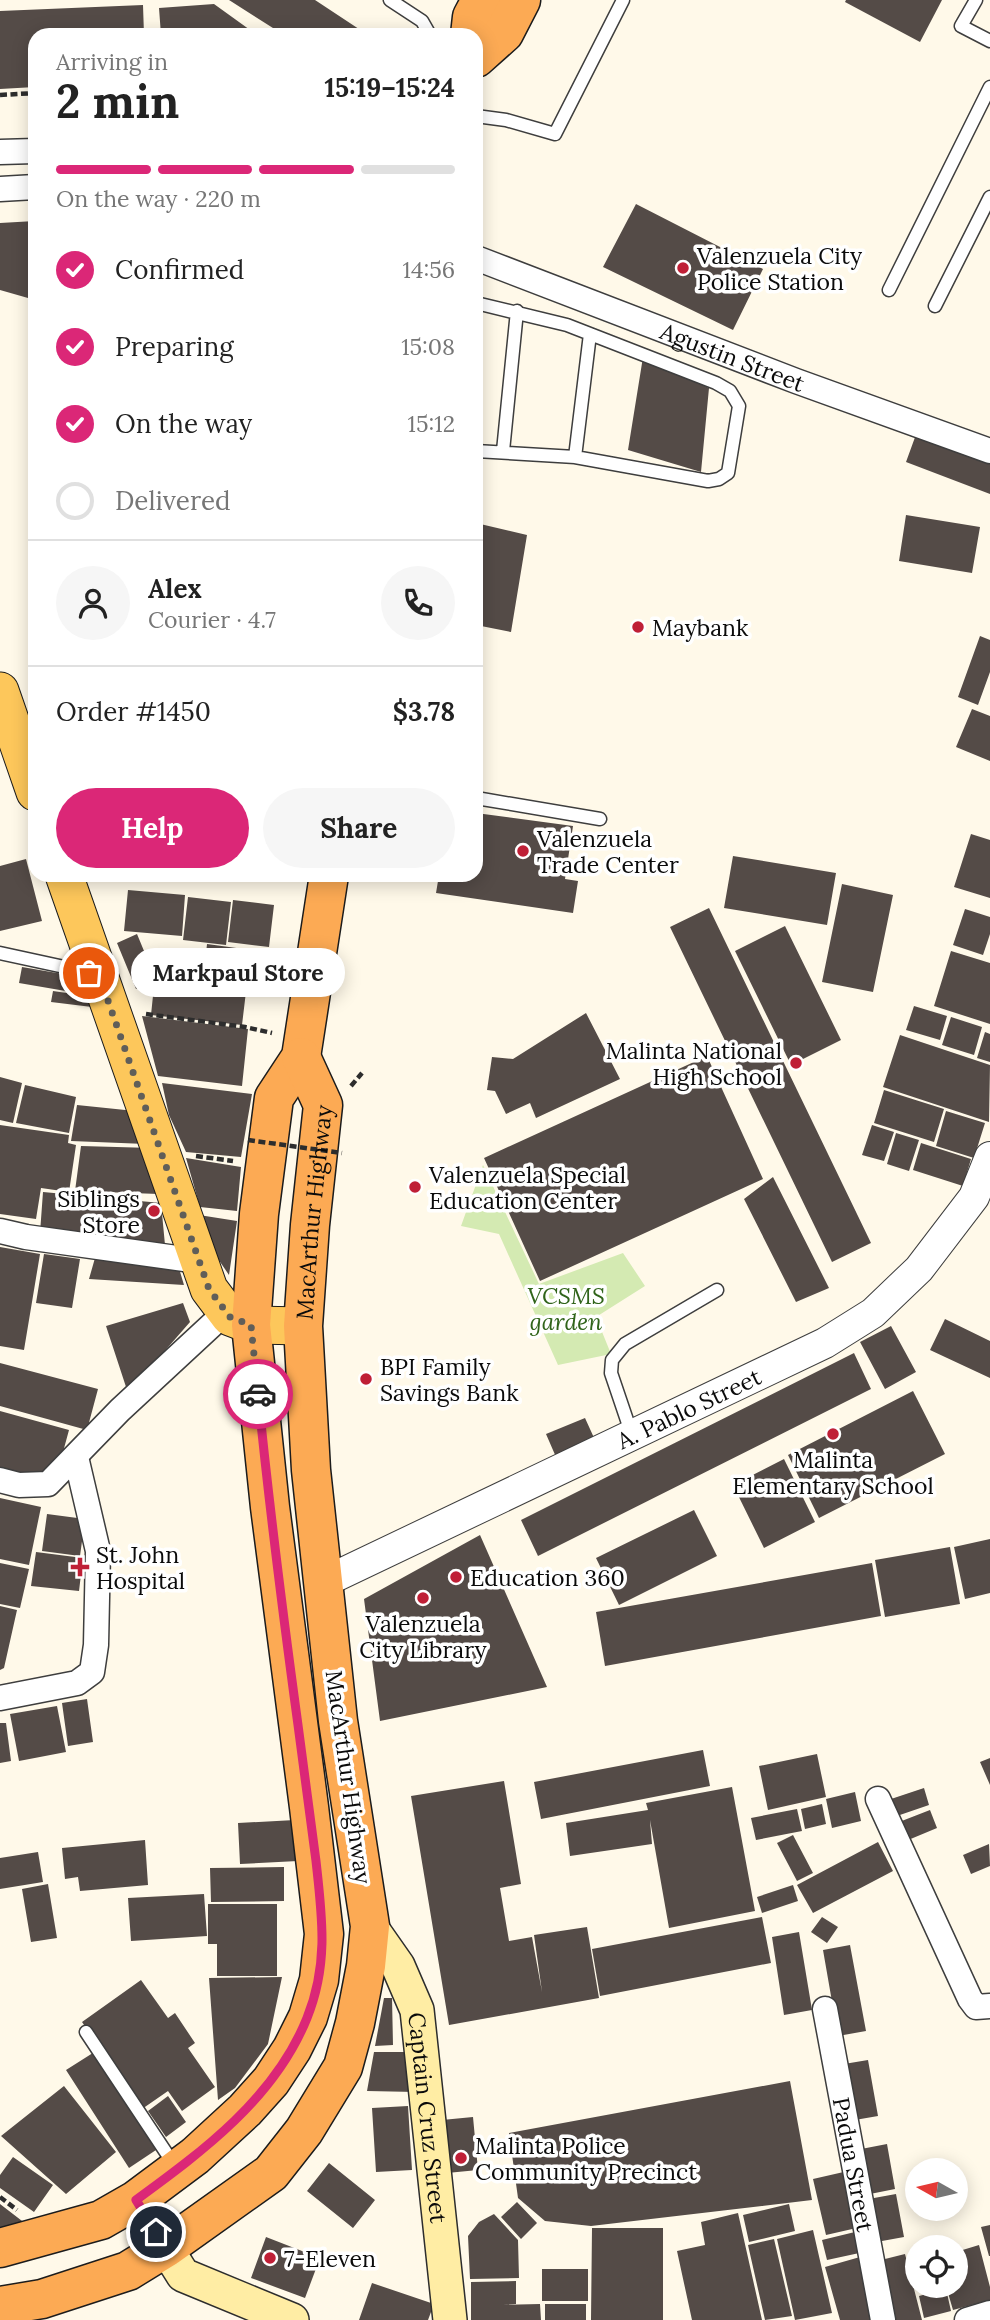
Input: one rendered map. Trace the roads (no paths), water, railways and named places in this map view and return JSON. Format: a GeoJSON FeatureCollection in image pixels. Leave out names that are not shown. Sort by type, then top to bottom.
{"type":"FeatureCollection","features":[{"type":"Feature","properties":{"kind":"highway"},"geometry":{"type":"LineString","coordinates":[[471,28],[472,17],[481,0]]}},
{"type":"Feature","properties":{"kind":"highway"},"geometry":{"type":"LineString","coordinates":[[483,52],[504,33],[521,0]]}},
{"type":"Feature","properties":{"kind":"highway","name":"MacArthur Highway"},"geometry":{"type":"LineString","coordinates":[[0,2248],[100,2220],[136,2200],[195,2156],[245,2110],[271,2081],[292,2049],[308,2017],[319,1980],[324,1934],[309,1807],[270,1507],[240,1321],[258,1224],[274,1098],[303,1048],[328,882]]}},
{"type":"Feature","properties":{"kind":"highway","name":"MacArthur Highway"},"geometry":{"type":"LineString","coordinates":[[0,2306],[42,2300],[128,2271],[167,2248],[271,2173],[304,2131],[343,2067],[358,2011],[370,1926],[338,1721],[311,1470],[303,1326],[310,1225],[323,1105],[303,1048]]}},
{"type":"Feature","properties":{"kind":"main road"},"geometry":{"type":"LineString","coordinates":[[0,691],[28,772]]}},
{"type":"Feature","properties":{"kind":"main road"},"geometry":{"type":"LineString","coordinates":[[66,882],[209,1289],[240,1321],[303,1326]]}},
{"type":"Feature","properties":{"kind":"main road","name":"Captain Cruz Street"},"geometry":{"type":"LineString","coordinates":[[370,1926],[398,1966],[417,2010],[450,2320]]}},
{"type":"Feature","properties":{"kind":"main road"},"geometry":{"type":"LineString","coordinates":[[136,2200],[183,2275],[292,2320]]}},
{"type":"Feature","properties":{"kind":"street"},"geometry":{"type":"LineString","coordinates":[[0,152],[28,151]]}},
{"type":"Feature","properties":{"kind":"street"},"geometry":{"type":"LineString","coordinates":[[0,189],[28,187]]}},
{"type":"Feature","properties":{"kind":"street","name":"Agustin Street"},"geometry":{"type":"LineString","coordinates":[[483,261],[783,376],[990,451]]}},
{"type":"Feature","properties":{"kind":"street","name":"A. Pablo Street"},"geometry":{"type":"LineString","coordinates":[[324,1582],[824,1343],[873,1314],[919,1269],[985,1191],[990,1157]]}},
{"type":"Feature","properties":{"kind":"street"},"geometry":{"type":"LineString","coordinates":[[0,1231],[198,1261]]}},
{"type":"Feature","properties":{"kind":"street"},"geometry":{"type":"LineString","coordinates":[[0,1480],[19,1485],[48,1484],[120,1410],[215,1322],[240,1321]]}},
{"type":"Feature","properties":{"kind":"street"},"geometry":{"type":"LineString","coordinates":[[0,1699],[77,1684],[92,1672],[96,1645],[98,1550],[76,1457]]}},
{"type":"Feature","properties":{"kind":"street"},"geometry":{"type":"LineString","coordinates":[[878,1799],[970,1999],[976,2007],[990,2006]]}},
{"type":"Feature","properties":{"kind":"street","name":"Padua Street"},"geometry":{"type":"LineString","coordinates":[[825,2009],[883,2320]]}},
{"type":"Feature","properties":{"kind":"street"},"geometry":{"type":"LineString","coordinates":[[967,2320],[990,2313]]}},
{"type":"Feature","properties":{"kind":"lane"},"geometry":{"type":"LineString","coordinates":[[390,0],[422,21],[426,28]]}},
{"type":"Feature","properties":{"kind":"lane"},"geometry":{"type":"LineString","coordinates":[[483,117],[506,120],[555,134],[623,0]]}},
{"type":"Feature","properties":{"kind":"lane"},"geometry":{"type":"LineString","coordinates":[[976,0],[961,26],[990,41]]}},
{"type":"Feature","properties":{"kind":"lane"},"geometry":{"type":"LineString","coordinates":[[889,290],[990,86]]}},
{"type":"Feature","properties":{"kind":"lane"},"geometry":{"type":"LineString","coordinates":[[935,306],[990,197]]}},
{"type":"Feature","properties":{"kind":"lane"},"geometry":{"type":"LineString","coordinates":[[483,304],[567,325],[716,383],[730,391],[739,406],[728,473],[719,479],[708,481],[575,457],[483,451]]}},
{"type":"Feature","properties":{"kind":"lane"},"geometry":{"type":"LineString","coordinates":[[503,451],[516,311]]}},
{"type":"Feature","properties":{"kind":"lane"},"geometry":{"type":"LineString","coordinates":[[575,457],[590,334]]}},
{"type":"Feature","properties":{"kind":"lane"},"geometry":{"type":"LineString","coordinates":[[483,799],[600,819]]}},
{"type":"Feature","properties":{"kind":"lane"},"geometry":{"type":"LineString","coordinates":[[0,953],[99,975]]}},
{"type":"Feature","properties":{"kind":"lane"},"geometry":{"type":"LineString","coordinates":[[632,1435],[611,1373],[612,1360],[625,1343],[717,1290]]}},
{"type":"Feature","properties":{"kind":"lane"},"geometry":{"type":"LineString","coordinates":[[86,2032],[178,2169]]}},
{"type":"Feature","properties":{"kind":"place","name":"Valenzuela City Police Station"},"geometry":{"type":"Point","coordinates":[683,268]}},
{"type":"Feature","properties":{"kind":"place","name":"Maybank"},"geometry":{"type":"Point","coordinates":[638,627]}},
{"type":"Feature","properties":{"kind":"place","name":"Valenzuela Trade Center"},"geometry":{"type":"Point","coordinates":[523,851]}},
{"type":"Feature","properties":{"kind":"place","name":"Markpaul Store"},"geometry":{"type":"Point","coordinates":[89,973]}},
{"type":"Feature","properties":{"kind":"place","name":"Malinta National High School"},"geometry":{"type":"Point","coordinates":[796,1063]}},
{"type":"Feature","properties":{"kind":"place","name":"Valenzuela Special Education Center"},"geometry":{"type":"Point","coordinates":[415,1187]}},
{"type":"Feature","properties":{"kind":"place","name":"Siblings Store"},"geometry":{"type":"Point","coordinates":[154,1211]}},
{"type":"Feature","properties":{"kind":"place","name":"BPI Family Savings Bank"},"geometry":{"type":"Point","coordinates":[366,1379]}},
{"type":"Feature","properties":{"kind":"place","name":"Malinta Elementary School"},"geometry":{"type":"Point","coordinates":[833,1434]}},
{"type":"Feature","properties":{"kind":"place","name":"St. John Hospital"},"geometry":{"type":"Point","coordinates":[80,1567]}},
{"type":"Feature","properties":{"kind":"place","name":"Education 360"},"geometry":{"type":"Point","coordinates":[456,1577]}},
{"type":"Feature","properties":{"kind":"place","name":"Valenzuela City Library"},"geometry":{"type":"Point","coordinates":[423,1598]}},
{"type":"Feature","properties":{"kind":"place","name":"Malinta Police Community Precinct"},"geometry":{"type":"Point","coordinates":[461,2158]}},
{"type":"Feature","properties":{"kind":"place","name":"7-Eleven"},"geometry":{"type":"Point","coordinates":[270,2258]}},
{"type":"Feature","properties":{"kind":"park label","name":"VCSMS garden"},"geometry":{"type":"Point","coordinates":[566,1308]}}]}
